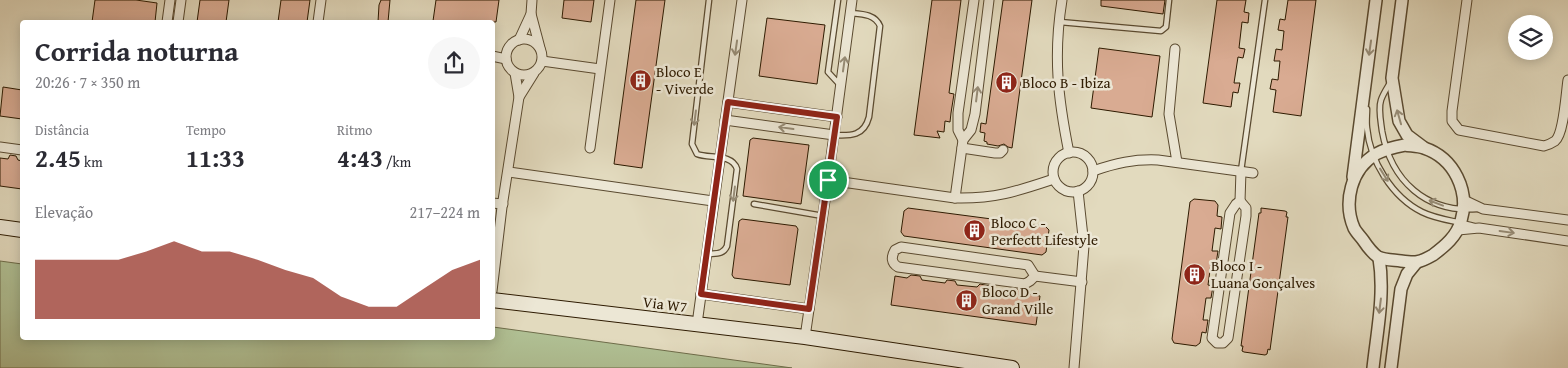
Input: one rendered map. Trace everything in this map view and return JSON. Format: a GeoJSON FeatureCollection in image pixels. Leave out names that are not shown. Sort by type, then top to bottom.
{"type":"FeatureCollection","features":[{"type":"Feature","properties":{"kind":"main road"},"geometry":{"type":"LineString","coordinates":[[0,227],[20,230]]}},
{"type":"Feature","properties":{"kind":"main road","name":"Via W7"},"geometry":{"type":"LineString","coordinates":[[495,300],[805,337],[1012,368]]}},
{"type":"Feature","properties":{"kind":"street"},"geometry":{"type":"LineString","coordinates":[[167,20],[170,0]]}},
{"type":"Feature","properties":{"kind":"street"},"geometry":{"type":"LineString","coordinates":[[178,20],[181,0]]}},
{"type":"Feature","properties":{"kind":"street"},"geometry":{"type":"LineString","coordinates":[[318,20],[321,0]]}},
{"type":"Feature","properties":{"kind":"street"},"geometry":{"type":"LineString","coordinates":[[519,97],[534,73],[541,66],[542,61],[531,14],[532,0]]}},
{"type":"Feature","properties":{"kind":"street"},"geometry":{"type":"LineString","coordinates":[[590,148],[610,0]]}},
{"type":"Feature","properties":{"kind":"street"},"geometry":{"type":"LineString","coordinates":[[697,324],[742,0]]}},
{"type":"Feature","properties":{"kind":"street"},"geometry":{"type":"LineString","coordinates":[[805,337],[852,0]]}},
{"type":"Feature","properties":{"kind":"street"},"geometry":{"type":"LineString","coordinates":[[963,144],[958,130],[958,113],[974,0]]}},
{"type":"Feature","properties":{"kind":"street"},"geometry":{"type":"LineString","coordinates":[[955,198],[963,144],[971,130],[975,114],[988,0]]}},
{"type":"Feature","properties":{"kind":"street"},"geometry":{"type":"LineString","coordinates":[[1062,0],[1058,22],[1056,70],[1062,120],[1069,153]]}},
{"type":"Feature","properties":{"kind":"street"},"geometry":{"type":"LineString","coordinates":[[1373,368],[1382,275],[1379,258],[1354,229],[1348,206],[1376,0]]}},
{"type":"Feature","properties":{"kind":"street"},"geometry":{"type":"LineString","coordinates":[[1402,0],[1392,78],[1399,120],[1407,135],[1423,148]]}},
{"type":"Feature","properties":{"kind":"street"},"geometry":{"type":"LineString","coordinates":[[1467,0],[1452,111],[1452,121],[1458,130],[1544,146],[1550,144],[1556,140],[1560,130],[1568,80]]}},
{"type":"Feature","properties":{"kind":"street"},"geometry":{"type":"LineString","coordinates":[[531,14],[519,40],[509,47],[506,59],[510,69],[515,73],[525,76],[534,73]]}},
{"type":"Feature","properties":{"kind":"street"},"geometry":{"type":"LineString","coordinates":[[519,40],[532,40],[540,49]]}},
{"type":"Feature","properties":{"kind":"street"},"geometry":{"type":"LineString","coordinates":[[1175,49],[1169,114],[1177,162]]}},
{"type":"Feature","properties":{"kind":"street"},"geometry":{"type":"LineString","coordinates":[[495,57],[506,59]]}},
{"type":"Feature","properties":{"kind":"street"},"geometry":{"type":"LineString","coordinates":[[542,61],[600,69]]}},
{"type":"Feature","properties":{"kind":"street"},"geometry":{"type":"LineString","coordinates":[[495,267],[519,97],[515,73]]}},
{"type":"Feature","properties":{"kind":"street"},"geometry":{"type":"LineString","coordinates":[[728,102],[837,117]]}},
{"type":"Feature","properties":{"kind":"street"},"geometry":{"type":"LineString","coordinates":[[725,120],[834,135]]}},
{"type":"Feature","properties":{"kind":"street"},"geometry":{"type":"LineString","coordinates":[[963,144],[995,153],[1000,153],[1003,150]]}},
{"type":"Feature","properties":{"kind":"street"},"geometry":{"type":"LineString","coordinates":[[1352,183],[1361,168],[1374,155],[1386,149],[1405,145],[1423,148],[1439,155],[1452,167],[1461,182],[1464,205],[1460,226],[1446,246],[1416,263],[1407,274],[1401,289],[1391,368]]}},
{"type":"Feature","properties":{"kind":"street"},"geometry":{"type":"LineString","coordinates":[[0,147],[20,150]]}},
{"type":"Feature","properties":{"kind":"street"},"geometry":{"type":"LineString","coordinates":[[1069,153],[1085,156],[1091,165],[1092,171],[1088,186],[1078,191],[1069,192],[1064,190],[1054,178],[1054,166],[1058,160],[1069,153]]}},
{"type":"Feature","properties":{"kind":"street"},"geometry":{"type":"LineString","coordinates":[[1092,171],[1128,161],[1158,160],[1253,173]]}},
{"type":"Feature","properties":{"kind":"street"},"geometry":{"type":"LineString","coordinates":[[1240,201],[1230,213],[1212,338],[1217,343],[1223,343],[1228,338],[1246,216],[1246,208],[1240,201],[1241,171]]}},
{"type":"Feature","properties":{"kind":"street"},"geometry":{"type":"LineString","coordinates":[[509,172],[714,201]]}},
{"type":"Feature","properties":{"kind":"street"},"geometry":{"type":"LineString","coordinates":[[828,180],[955,198],[975,198],[992,197],[1024,189],[1054,178]]}},
{"type":"Feature","properties":{"kind":"street"},"geometry":{"type":"LineString","coordinates":[[1074,368],[1084,246],[1078,191]]}},
{"type":"Feature","properties":{"kind":"street"},"geometry":{"type":"LineString","coordinates":[[495,203],[503,204]]}},
{"type":"Feature","properties":{"kind":"street"},"geometry":{"type":"LineString","coordinates":[[1464,205],[1568,220]]}},
{"type":"Feature","properties":{"kind":"street"},"geometry":{"type":"LineString","coordinates":[[1460,226],[1568,241]]}},
{"type":"Feature","properties":{"kind":"street"},"geometry":{"type":"LineString","coordinates":[[901,248],[1028,265],[1035,276],[1025,284],[898,267],[892,258],[895,250],[901,248]]}},
{"type":"Feature","properties":{"kind":"street"},"geometry":{"type":"LineString","coordinates":[[1379,258],[1416,263]]}},
{"type":"Feature","properties":{"kind":"street"},"geometry":{"type":"LineString","coordinates":[[1035,276],[1082,282]]}},
{"type":"Feature","properties":{"kind":"street"},"geometry":{"type":"LineString","coordinates":[[701,294],[809,309]]}},
{"type":"Feature","properties":{"kind":"lane"},"geometry":{"type":"LineString","coordinates":[[707,254],[725,251],[727,246],[737,169],[737,166],[732,161],[720,157],[700,155],[694,150],[692,144],[709,0]]}},
{"type":"Feature","properties":{"kind":"lane"},"geometry":{"type":"LineString","coordinates":[[838,0],[828,72],[841,86]]}},
{"type":"Feature","properties":{"kind":"lane"},"geometry":{"type":"LineString","coordinates":[[1058,22],[1161,31],[1166,26],[1169,0]]}},
{"type":"Feature","properties":{"kind":"lane"},"geometry":{"type":"LineString","coordinates":[[1241,171],[1265,0]]}},
{"type":"Feature","properties":{"kind":"lane"},"geometry":{"type":"LineString","coordinates":[[834,135],[847,136],[862,131],[867,125],[869,117],[880,26],[878,20],[872,17],[850,13]]}},
{"type":"Feature","properties":{"kind":"lane"},"geometry":{"type":"LineString","coordinates":[[1392,78],[1381,101],[1381,122],[1386,149],[1392,165],[1403,181],[1417,193],[1436,203],[1449,207],[1464,205]]}},
{"type":"Feature","properties":{"kind":"lane"},"geometry":{"type":"LineString","coordinates":[[1363,96],[1367,107],[1367,128],[1374,155],[1381,172],[1407,204],[1460,226]]}},
{"type":"Feature","properties":{"kind":"lane"},"geometry":{"type":"LineString","coordinates":[[754,204],[823,216]]}},
{"type":"Feature","properties":{"kind":"green space"},"geometry":{"type":"Polygon","coordinates":[[[0,261],[20,264],[20,340],[495,340],[495,327],[792,368],[0,368],[0,261]]]}},
{"type":"Feature","properties":{"kind":"building"},"geometry":{"type":"Polygon","coordinates":[[[95,0],[136,0],[157,3],[155,20],[92,20],[95,0]]]}},
{"type":"Feature","properties":{"kind":"building"},"geometry":{"type":"Polygon","coordinates":[[[200,0],[229,0],[226,20],[197,20],[200,0]]]}},
{"type":"Feature","properties":{"kind":"building"},"geometry":{"type":"Polygon","coordinates":[[[281,0],[310,0],[307,20],[278,20],[281,0]]]}},
{"type":"Feature","properties":{"kind":"building"},"geometry":{"type":"Polygon","coordinates":[[[381,0],[390,0],[388,20],[378,20],[381,0]]]}},
{"type":"Feature","properties":{"kind":"building"},"geometry":{"type":"Polygon","coordinates":[[[436,0],[499,0],[496,22],[495,20],[433,20],[436,0]]]}},
{"type":"Feature","properties":{"kind":"building"},"geometry":{"type":"Polygon","coordinates":[[[564,0],[594,0],[591,22],[562,18],[564,0]]]}},
{"type":"Feature","properties":{"kind":"building","name":"Bloco E - Viverde"},"geometry":{"type":"Polygon","coordinates":[[[636,0],[665,0],[642,168],[614,164],[636,0]]]}},
{"type":"Feature","properties":{"kind":"building"},"geometry":{"type":"Polygon","coordinates":[[[932,0],[961,0],[949,93],[954,94],[950,122],[945,121],[944,132],[937,131],[940,138],[914,135],[932,0]]]}},
{"type":"Feature","properties":{"kind":"building","name":"Bloco B - Ibiza"},"geometry":{"type":"Polygon","coordinates":[[[1003,0],[1032,0],[1012,148],[1004,144],[998,146],[987,144],[984,141],[985,133],[980,132],[981,123],[986,124],[1003,0]]]}},
{"type":"Feature","properties":{"kind":"building"},"geometry":{"type":"Polygon","coordinates":[[[1101,0],[1165,0],[1163,14],[1101,6],[1101,0]]]}},
{"type":"Feature","properties":{"kind":"building"},"geometry":{"type":"Polygon","coordinates":[[[1217,0],[1246,0],[1244,12],[1249,13],[1248,23],[1242,22],[1239,48],[1245,49],[1243,58],[1238,57],[1234,83],[1240,83],[1238,93],[1233,92],[1231,107],[1203,103],[1217,0]]]}},
{"type":"Feature","properties":{"kind":"building"},"geometry":{"type":"Polygon","coordinates":[[[1288,0],[1316,0],[1301,116],[1273,112],[1276,90],[1270,89],[1272,79],[1278,80],[1280,61],[1274,61],[1276,49],[1282,50],[1284,31],[1278,30],[1280,19],[1285,20],[1288,0]]]}},
{"type":"Feature","properties":{"kind":"building"},"geometry":{"type":"Polygon","coordinates":[[[767,18],[825,25],[817,84],[759,76],[767,18]]]}},
{"type":"Feature","properties":{"kind":"building"},"geometry":{"type":"Polygon","coordinates":[[[1099,48],[1160,56],[1152,117],[1091,108],[1099,48]]]}},
{"type":"Feature","properties":{"kind":"building"},"geometry":{"type":"Polygon","coordinates":[[[3,87],[20,90],[20,119],[0,116],[3,87]]]}},
{"type":"Feature","properties":{"kind":"building"},"geometry":{"type":"Polygon","coordinates":[[[753,138],[809,145],[801,204],[743,196],[750,140],[753,138]]]}},
{"type":"Feature","properties":{"kind":"building"},"geometry":{"type":"Polygon","coordinates":[[[10,155],[16,156],[20,160],[20,189],[0,186],[0,158],[8,159],[10,155]]]}},
{"type":"Feature","properties":{"kind":"building","name":"Bloco I - Luana Gonçalves"},"geometry":{"type":"Polygon","coordinates":[[[1194,199],[1215,201],[1218,205],[1217,216],[1222,217],[1221,229],[1215,228],[1212,251],[1218,251],[1216,264],[1211,263],[1208,285],[1213,286],[1211,298],[1206,298],[1203,320],[1208,320],[1206,333],[1202,332],[1200,343],[1196,346],[1174,343],[1172,339],[1190,202],[1194,199]]]}},
{"type":"Feature","properties":{"kind":"building","name":"Bloco C - Perfectt Lifestyle"},"geometry":{"type":"Polygon","coordinates":[[[908,208],[1045,226],[1049,230],[1046,252],[1042,255],[904,236],[901,232],[904,211],[908,208]]]}},
{"type":"Feature","properties":{"kind":"building"},"geometry":{"type":"Polygon","coordinates":[[[1261,208],[1285,211],[1287,212],[1286,217],[1288,217],[1270,350],[1268,349],[1265,355],[1244,352],[1242,351],[1243,346],[1241,346],[1261,208]]]}},
{"type":"Feature","properties":{"kind":"building"},"geometry":{"type":"Polygon","coordinates":[[[742,219],[796,226],[798,229],[790,285],[734,278],[732,275],[739,221],[742,219]]]}},
{"type":"Feature","properties":{"kind":"building","name":"Bloco D - Grand Ville"},"geometry":{"type":"Polygon","coordinates":[[[911,275],[920,276],[922,280],[945,283],[947,280],[955,281],[957,285],[977,287],[980,284],[990,286],[992,289],[1014,292],[1016,289],[1025,290],[1027,294],[1040,296],[1036,325],[891,305],[895,276],[907,278],[911,275]]]}},
{"type":"Feature","properties":{"kind":"place","name":"Bloco E - Viverde"},"geometry":{"type":"Point","coordinates":[640,80]}},
{"type":"Feature","properties":{"kind":"place","name":"Bloco B - Ibiza"},"geometry":{"type":"Point","coordinates":[1006,82]}},
{"type":"Feature","properties":{"kind":"place","name":"Bloco C - Perfectt Lifestyle"},"geometry":{"type":"Point","coordinates":[975,231]}},
{"type":"Feature","properties":{"kind":"place","name":"Bloco I - Luana Gonçalves"},"geometry":{"type":"Point","coordinates":[1195,274]}},
{"type":"Feature","properties":{"kind":"place","name":"Bloco D - Grand Ville"},"geometry":{"type":"Point","coordinates":[966,300]}},
{"type":"Feature","properties":{"kind":"route"},"geometry":{"type":"LineString","coordinates":[[728,102],[837,117],[828,180],[809,309],[701,294],[728,102]]}}]}
